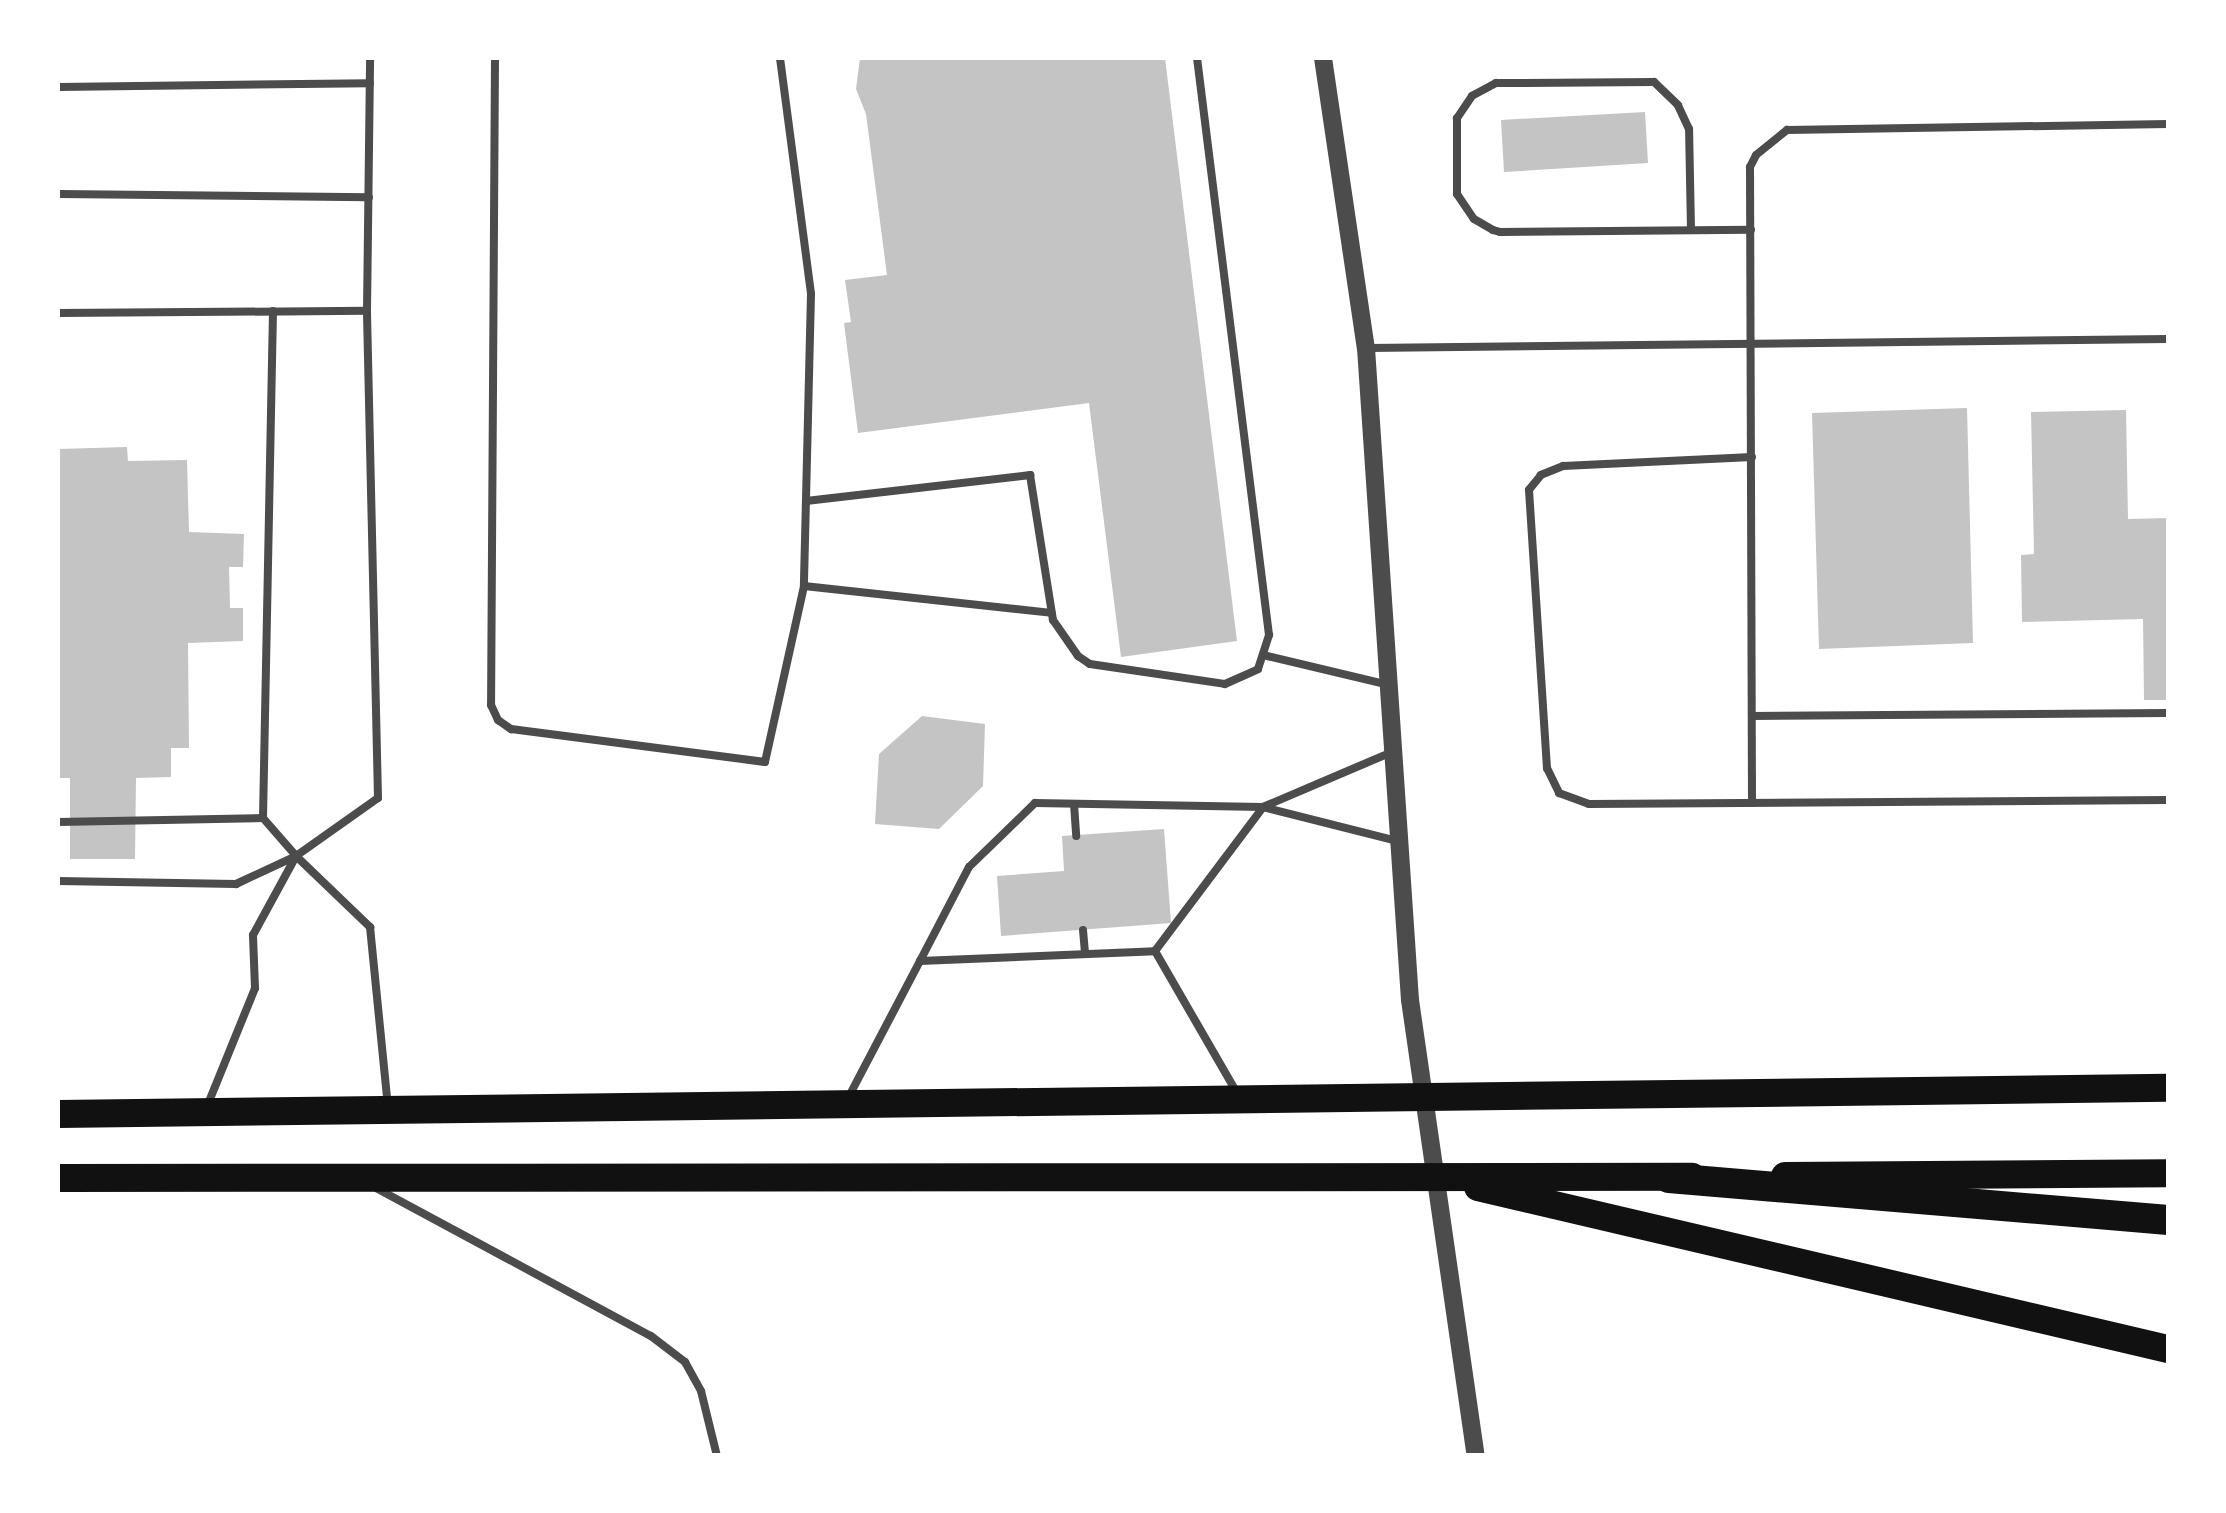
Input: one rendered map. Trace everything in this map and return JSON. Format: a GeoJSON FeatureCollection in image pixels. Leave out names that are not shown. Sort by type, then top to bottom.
{"type":"FeatureCollection","features":[{"type":"Feature","properties":{"kind":"highway"},"geometry":{"type":"LineString","coordinates":[[58,1114],[846,1101],[2168,1088]]}},
{"type":"Feature","properties":{"kind":"highway"},"geometry":{"type":"LineString","coordinates":[[58,1178],[1670,1178],[2168,1173]]}},
{"type":"Feature","properties":{"kind":"highway"},"geometry":{"type":"LineString","coordinates":[[1438,1176],[1676,1238],[2168,1349]]}},
{"type":"Feature","properties":{"kind":"highway"},"geometry":{"type":"LineString","coordinates":[[1670,1178],[2168,1220]]}},
{"type":"Feature","properties":{"kind":"street"},"geometry":{"type":"LineString","coordinates":[[1323,58],[1366,348],[1397,750],[1410,1000],[1476,1456]]}},
{"type":"Feature","properties":{"kind":"lane"},"geometry":{"type":"LineString","coordinates":[[58,880],[236,884],[296,856],[378,798],[368,311],[370,58]]}},
{"type":"Feature","properties":{"kind":"lane"},"geometry":{"type":"LineString","coordinates":[[494,58],[494,716],[511,729],[765,762],[804,586],[812,294],[780,58]]}},
{"type":"Feature","properties":{"kind":"lane"},"geometry":{"type":"LineString","coordinates":[[806,500],[1030,475],[1052,613],[1067,646],[1090,664],[1225,684],[1250,676],[1267,656],[1270,635],[1196,58]]}},
{"type":"Feature","properties":{"kind":"lane"},"geometry":{"type":"LineString","coordinates":[[1691,230],[1690,137],[1678,105],[1654,82],[1496,83],[1477,91],[1460,112],[1457,194],[1474,219],[1500,232],[1750,230]]}},
{"type":"Feature","properties":{"kind":"lane"},"geometry":{"type":"LineString","coordinates":[[58,87],[370,83]]}},
{"type":"Feature","properties":{"kind":"lane"},"geometry":{"type":"LineString","coordinates":[[1752,803],[1750,168],[1764,144],[1786,130],[2168,124]]}},
{"type":"Feature","properties":{"kind":"lane"},"geometry":{"type":"LineString","coordinates":[[58,194],[368,197]]}},
{"type":"Feature","properties":{"kind":"lane"},"geometry":{"type":"LineString","coordinates":[[274,311],[263,818],[296,856],[370,927],[389,1110]]}},
{"type":"Feature","properties":{"kind":"lane"},"geometry":{"type":"LineString","coordinates":[[58,312],[368,311]]}},
{"type":"Feature","properties":{"kind":"lane"},"geometry":{"type":"LineString","coordinates":[[1366,348],[2168,339]]}},
{"type":"Feature","properties":{"kind":"lane"},"geometry":{"type":"LineString","coordinates":[[1752,457],[1558,467],[1540,475],[1526,504],[1548,768],[1556,789],[1584,804],[2168,800]]}},
{"type":"Feature","properties":{"kind":"lane"},"geometry":{"type":"LineString","coordinates":[[804,586],[1052,613]]}},
{"type":"Feature","properties":{"kind":"lane"},"geometry":{"type":"LineString","coordinates":[[1267,656],[1391,686]]}},
{"type":"Feature","properties":{"kind":"lane"},"geometry":{"type":"LineString","coordinates":[[1752,716],[2168,713]]}},
{"type":"Feature","properties":{"kind":"lane"},"geometry":{"type":"LineString","coordinates":[[1156,952],[1262,808],[1397,750]]}},
{"type":"Feature","properties":{"kind":"lane"},"geometry":{"type":"LineString","coordinates":[[846,1101],[968,867],[1034,803],[1262,808],[1402,842]]}},
{"type":"Feature","properties":{"kind":"lane"},"geometry":{"type":"LineString","coordinates":[[1074,804],[1076,836]]}},
{"type":"Feature","properties":{"kind":"lane"},"geometry":{"type":"LineString","coordinates":[[58,822],[263,818]]}},
{"type":"Feature","properties":{"kind":"lane"},"geometry":{"type":"LineString","coordinates":[[204,1113],[255,988],[254,935],[296,856]]}},
{"type":"Feature","properties":{"kind":"lane"},"geometry":{"type":"LineString","coordinates":[[1083,930],[1085,954]]}},
{"type":"Feature","properties":{"kind":"lane"},"geometry":{"type":"LineString","coordinates":[[920,961],[1156,952]]}},
{"type":"Feature","properties":{"kind":"lane"},"geometry":{"type":"LineString","coordinates":[[1156,952],[1240,1097]]}},
{"type":"Feature","properties":{"kind":"lane"},"geometry":{"type":"LineString","coordinates":[[359,1178],[651,1336],[685,1362],[701,1391],[716,1456]]}},
{"type":"Feature","properties":{"kind":"building"},"geometry":{"type":"Polygon","coordinates":[[[860,58],[1165,58],[1237,641],[1121,657],[1089,403],[858,433],[844,323],[851,322],[845,280],[887,275],[866,114],[856,89],[860,58]]]}},
{"type":"Feature","properties":{"kind":"building"},"geometry":{"type":"Polygon","coordinates":[[[1645,112],[1648,163],[1504,172],[1501,120],[1645,112]]]}},
{"type":"Feature","properties":{"kind":"building"},"geometry":{"type":"Polygon","coordinates":[[[1967,408],[1973,643],[1819,649],[1812,413],[1967,408]]]}},
{"type":"Feature","properties":{"kind":"building"},"geometry":{"type":"Polygon","coordinates":[[[2126,410],[2128,519],[2168,518],[2168,700],[2144,700],[2143,619],[2022,622],[2021,555],[2034,554],[2031,412],[2126,410]]]}},
{"type":"Feature","properties":{"kind":"building"},"geometry":{"type":"Polygon","coordinates":[[[127,447],[128,461],[187,460],[189,532],[244,534],[243,567],[229,567],[230,608],[243,608],[243,641],[188,643],[189,748],[171,748],[171,777],[136,778],[135,859],[70,859],[70,778],[58,778],[58,449],[127,447]]]}},
{"type":"Feature","properties":{"kind":"building"},"geometry":{"type":"Polygon","coordinates":[[[922,716],[985,724],[983,786],[939,829],[875,824],[879,754],[922,716]]]}},
{"type":"Feature","properties":{"kind":"building"},"geometry":{"type":"Polygon","coordinates":[[[1164,829],[1171,923],[1001,936],[997,876],[1064,871],[1062,836],[1164,829]]]}}]}
